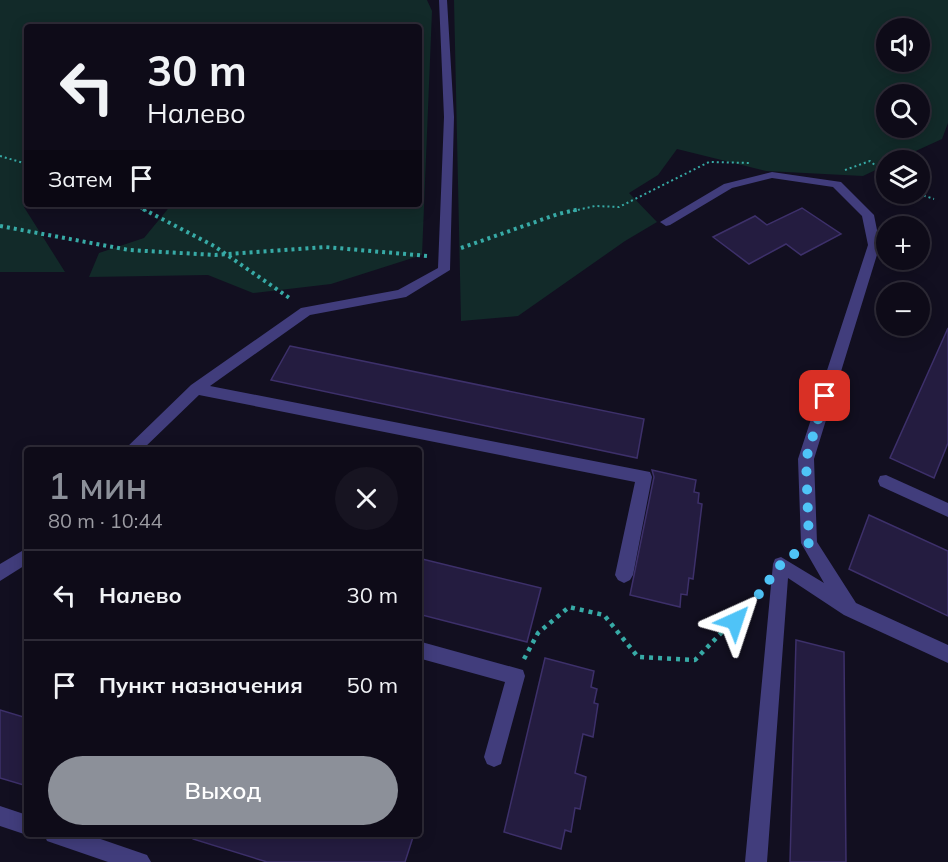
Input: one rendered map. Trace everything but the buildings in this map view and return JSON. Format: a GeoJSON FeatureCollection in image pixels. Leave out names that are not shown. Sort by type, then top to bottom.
{"type":"FeatureCollection","features":[{"type":"Feature","properties":{"kind":"lane"},"geometry":{"type":"LineString","coordinates":[[135,447],[196,389],[306,311],[401,294],[444,270],[449,117],[443,0]]}},
{"type":"Feature","properties":{"kind":"lane"},"geometry":{"type":"LineString","coordinates":[[666,222],[728,186],[772,175],[837,184],[868,215],[874,244],[806,459],[809,543],[850,609]]}},
{"type":"Feature","properties":{"kind":"lane"},"geometry":{"type":"LineString","coordinates":[[196,389],[644,477],[624,575]]}},
{"type":"Feature","properties":{"kind":"lane"},"geometry":{"type":"LineString","coordinates":[[886,481],[948,510]]}},
{"type":"Feature","properties":{"kind":"lane"},"geometry":{"type":"LineString","coordinates":[[0,573],[24,557]]}},
{"type":"Feature","properties":{"kind":"lane"},"geometry":{"type":"LineString","coordinates":[[756,862],[781,564],[850,609],[948,654]]}},
{"type":"Feature","properties":{"kind":"lane"},"geometry":{"type":"LineString","coordinates":[[422,650],[516,676],[494,757]]}},
{"type":"Feature","properties":{"kind":"lane"},"geometry":{"type":"LineString","coordinates":[[0,816],[24,824]]}},
{"type":"Feature","properties":{"kind":"lane"},"geometry":{"type":"LineString","coordinates":[[63,837],[140,862]]}},
{"type":"Feature","properties":{"kind":"path"},"geometry":{"type":"LineString","coordinates":[[0,156],[24,163]]}},
{"type":"Feature","properties":{"kind":"path"},"geometry":{"type":"LineString","coordinates":[[870,161],[876,166]]}},
{"type":"Feature","properties":{"kind":"path"},"geometry":{"type":"LineString","coordinates":[[930,198],[934,199]]}},
{"type":"Feature","properties":{"kind":"path"},"geometry":{"type":"LineString","coordinates":[[137,207],[197,236],[242,263],[306,311]]}},
{"type":"Feature","properties":{"kind":"path"},"geometry":{"type":"LineString","coordinates":[[516,676],[538,633],[569,607],[603,615],[638,657],[695,660],[748,609],[781,564]]}},
{"type":"Feature","properties":{"kind":"green space"},"geometry":{"type":"Polygon","coordinates":[[[0,0],[427,0],[432,11],[422,255],[331,284],[253,293],[208,275],[89,277],[99,253],[144,238],[170,207],[422,207],[422,24],[24,24],[24,207],[65,272],[0,272],[0,0]]]}},
{"type":"Feature","properties":{"kind":"green space"},"geometry":{"type":"Polygon","coordinates":[[[454,0],[948,0],[948,123],[942,139],[918,150],[876,150],[876,170],[863,176],[766,171],[677,149],[658,175],[629,193],[657,222],[625,241],[518,316],[461,321],[454,0]]]}},
{"type":"Feature","properties":{"kind":"route"},"geometry":{"type":"LineString","coordinates":[[735,621],[748,609],[781,564],[809,543],[806,459],[825,396]]}}]}
